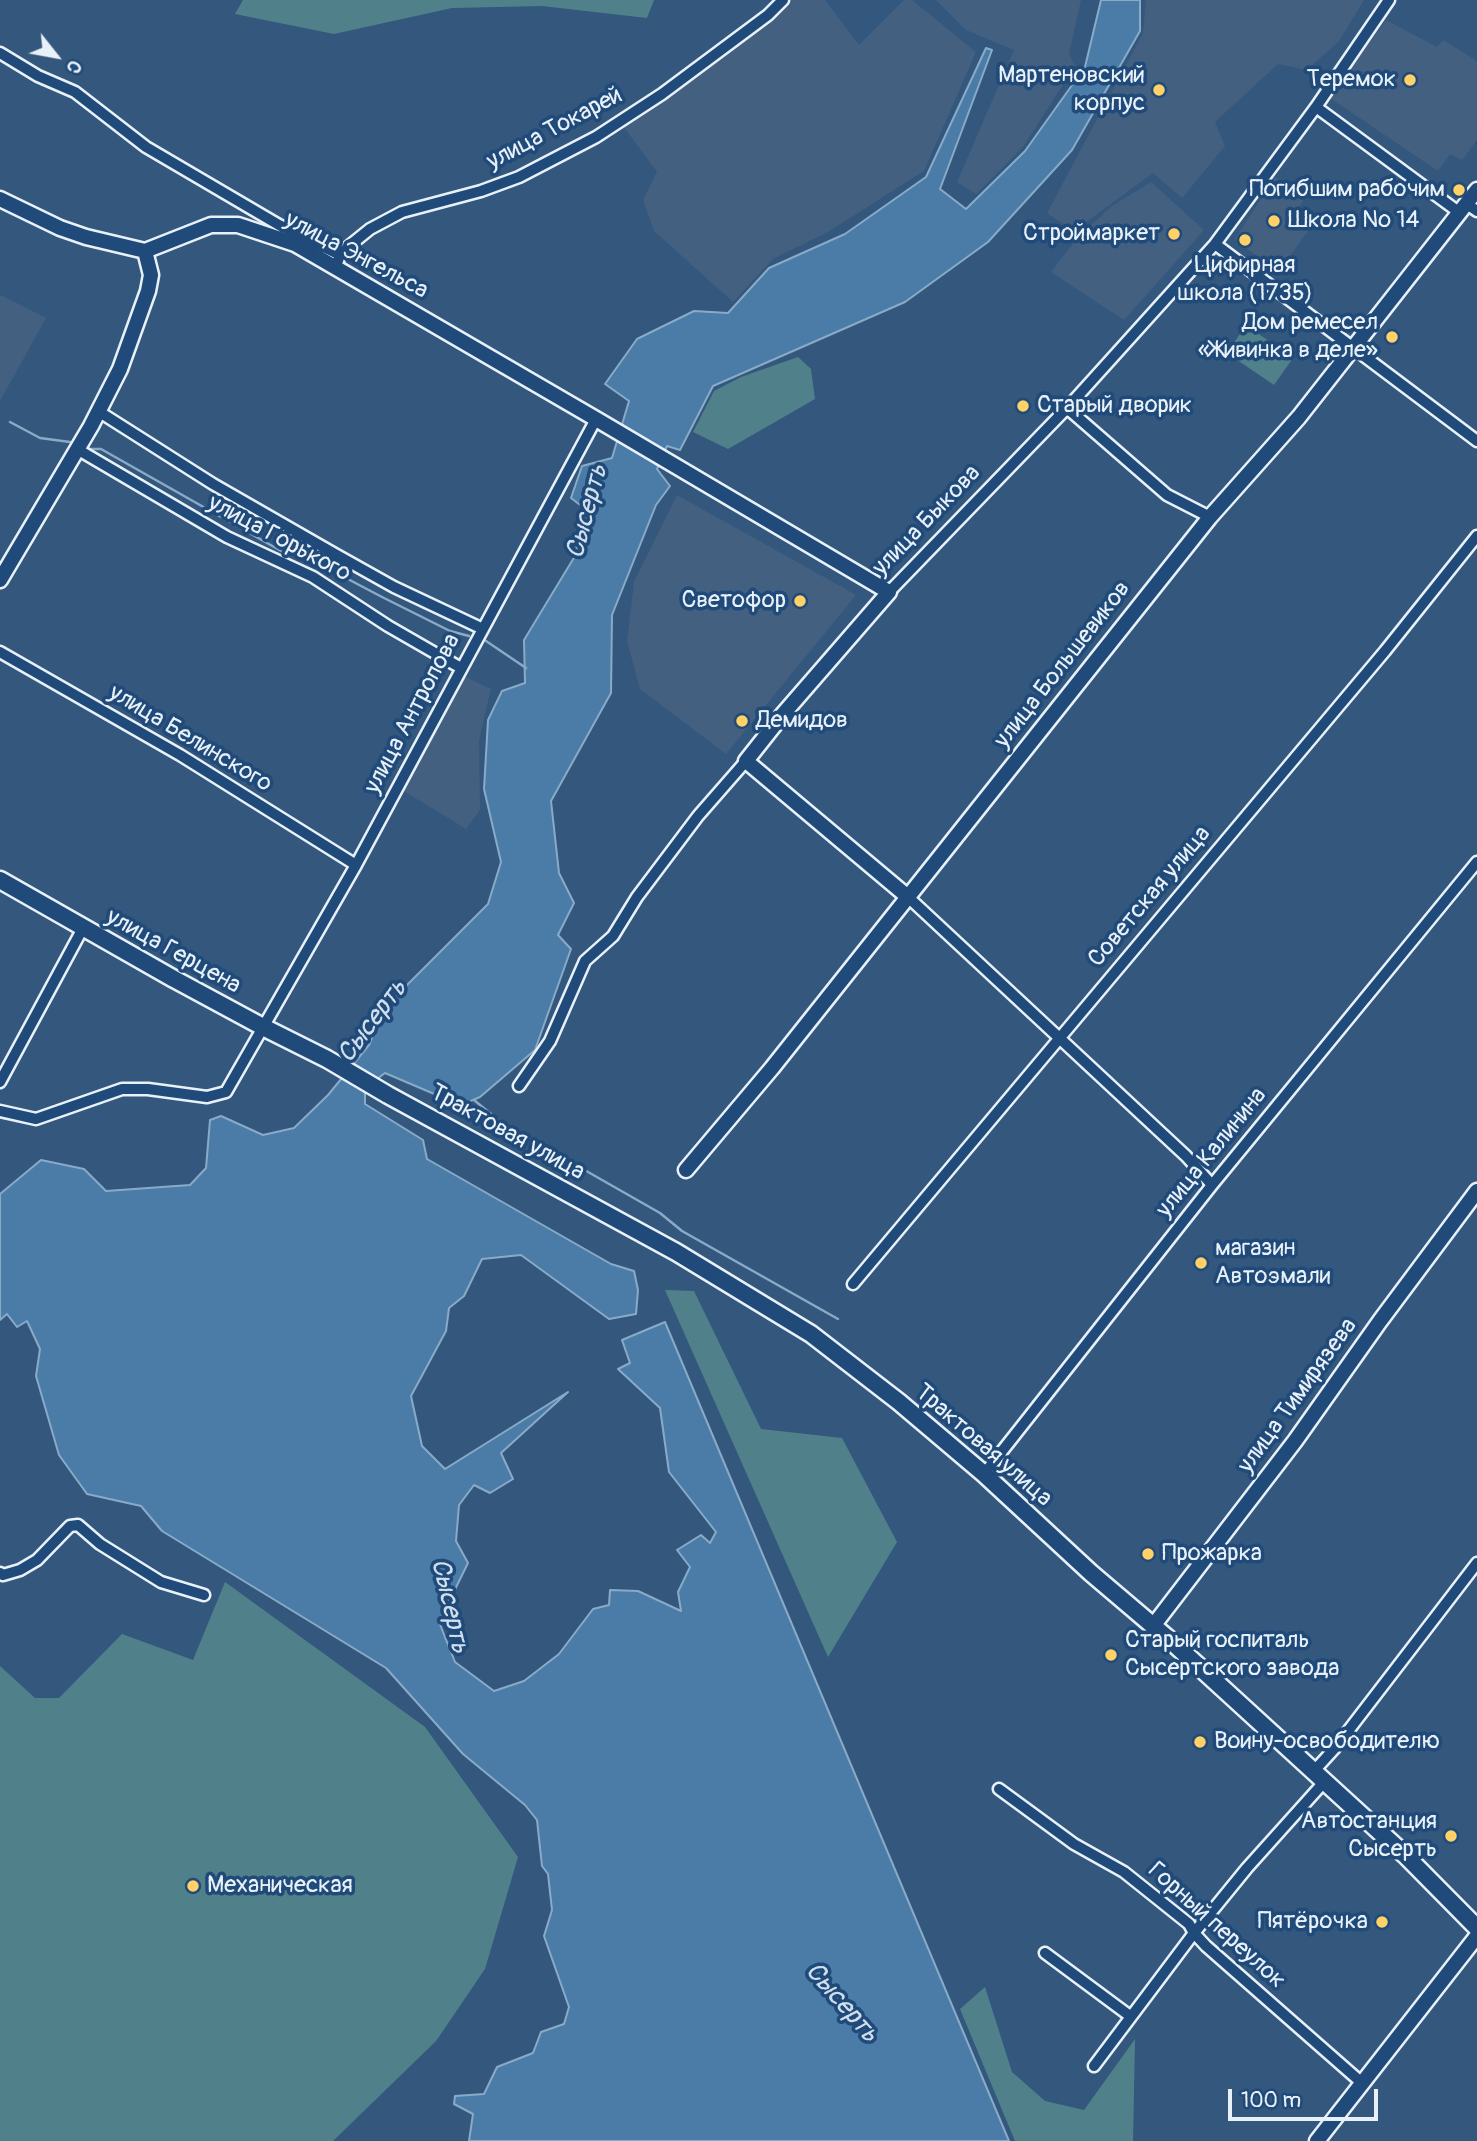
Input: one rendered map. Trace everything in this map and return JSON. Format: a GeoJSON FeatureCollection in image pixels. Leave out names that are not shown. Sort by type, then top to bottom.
{"type":"FeatureCollection","features":[{"type":"Feature","properties":{"kind":"main road","name":"улица Герцена"},"geometry":{"type":"LineString","coordinates":[[0,880],[263,1027],[327,1059]]}},
{"type":"Feature","properties":{"kind":"main road","name":"Трактовая улица"},"geometry":{"type":"LineString","coordinates":[[327,1059],[676,1252],[811,1334],[899,1402],[984,1474],[1405,1855],[1477,1928]]}},
{"type":"Feature","properties":{"kind":"street","name":"улица Токарей"},"geometry":{"type":"LineString","coordinates":[[338,261],[370,229],[402,212],[481,191],[519,177],[596,138],[662,94],[768,15],[783,0]]}},
{"type":"Feature","properties":{"kind":"street","name":"улица Быкова"},"geometry":{"type":"LineString","coordinates":[[519,1086],[550,1041],[585,961],[613,936],[637,897],[698,816],[889,592],[1067,408],[1215,244],[1316,107],[1389,0]]}},
{"type":"Feature","properties":{"kind":"street"},"geometry":{"type":"LineString","coordinates":[[0,52],[38,76],[75,92],[158,153],[338,261]]}},
{"type":"Feature","properties":{"kind":"street"},"geometry":{"type":"LineString","coordinates":[[1316,107],[1468,209]]}},
{"type":"Feature","properties":{"kind":"street","name":"улица Большевиков"},"geometry":{"type":"LineString","coordinates":[[686,1170],[772,1068],[1210,517],[1299,417],[1352,347],[1468,209],[1477,190]]}},
{"type":"Feature","properties":{"kind":"street"},"geometry":{"type":"LineString","coordinates":[[0,199],[86,237],[145,251],[150,275],[143,308],[120,369],[77,449],[0,580]]}},
{"type":"Feature","properties":{"kind":"street","name":"улица Энгельса"},"geometry":{"type":"LineString","coordinates":[[145,251],[211,225],[238,225],[338,261],[596,419],[889,592]]}},
{"type":"Feature","properties":{"kind":"street"},"geometry":{"type":"LineString","coordinates":[[1215,244],[1477,441]]}},
{"type":"Feature","properties":{"kind":"street"},"geometry":{"type":"LineString","coordinates":[[1067,408],[1167,495],[1210,517]]}},
{"type":"Feature","properties":{"kind":"street","name":"улица Горького"},"geometry":{"type":"LineString","coordinates":[[98,411],[213,484],[324,548],[394,587],[483,629]]}},
{"type":"Feature","properties":{"kind":"street","name":"улица Антропова"},"geometry":{"type":"LineString","coordinates":[[0,1111],[36,1119],[122,1089],[148,1089],[207,1097],[226,1092],[356,865],[596,419]]}},
{"type":"Feature","properties":{"kind":"street","name":"улица Горького"},"geometry":{"type":"LineString","coordinates":[[77,449],[227,537],[313,577],[388,626],[461,668]]}},
{"type":"Feature","properties":{"kind":"street","name":"Советская улица"},"geometry":{"type":"LineString","coordinates":[[853,1284],[1385,651],[1477,536]]}},
{"type":"Feature","properties":{"kind":"street","name":"улица Белинского"},"geometry":{"type":"LineString","coordinates":[[0,652],[180,755],[356,865]]}},
{"type":"Feature","properties":{"kind":"street"},"geometry":{"type":"LineString","coordinates":[[746,761],[908,897],[1186,1156],[1212,1185]]}},
{"type":"Feature","properties":{"kind":"street","name":"улица Калинина"},"geometry":{"type":"LineString","coordinates":[[984,1474],[1212,1185],[1477,862]]}},
{"type":"Feature","properties":{"kind":"street"},"geometry":{"type":"LineString","coordinates":[[0,1082],[83,928]]}},
{"type":"Feature","properties":{"kind":"street","name":"улица Тимирязева"},"geometry":{"type":"LineString","coordinates":[[1153,1626],[1295,1441],[1477,1191]]}},
{"type":"Feature","properties":{"kind":"street"},"geometry":{"type":"LineString","coordinates":[[0,1573],[4,1575],[20,1570],[37,1560],[69,1526],[78,1525],[100,1544],[161,1582],[204,1595]]}},
{"type":"Feature","properties":{"kind":"street"},"geometry":{"type":"LineString","coordinates":[[1094,2066],[1130,2016],[1319,1776],[1335,1748],[1477,1563]]}},
{"type":"Feature","properties":{"kind":"street","name":"Горный переулок"},"geometry":{"type":"LineString","coordinates":[[999,1789],[1074,1844],[1124,1872],[1189,1924],[1194,1934],[1236,1973],[1362,2083]]}},
{"type":"Feature","properties":{"kind":"street"},"geometry":{"type":"LineString","coordinates":[[1317,2141],[1477,1936]]}},
{"type":"Feature","properties":{"kind":"street"},"geometry":{"type":"LineString","coordinates":[[1045,1953],[1130,2016]]}},
{"type":"Feature","properties":{"kind":"shaded area"},"geometry":{"type":"Polygon","coordinates":[[[788,0],[825,0],[859,45],[904,0],[912,0],[976,52],[924,171],[828,232],[773,259],[733,302],[654,231],[643,200],[657,172],[623,126],[788,0]]]}},
{"type":"Feature","properties":{"kind":"shaded area"},"geometry":{"type":"Polygon","coordinates":[[[936,0],[1081,0],[1069,54],[1075,66],[1023,147],[976,194],[957,182],[1014,50],[966,30],[936,0]]]}},
{"type":"Feature","properties":{"kind":"shaded area"},"geometry":{"type":"Polygon","coordinates":[[[1146,0],[1364,0],[1339,41],[1307,70],[1278,64],[1215,122],[1225,146],[1182,198],[1153,173],[1074,231],[1047,213],[1143,33],[1146,0]]]}},
{"type":"Feature","properties":{"kind":"shaded area","name":"Теремок"},"geometry":{"type":"Polygon","coordinates":[[[1386,20],[1437,47],[1443,40],[1477,61],[1477,140],[1462,160],[1450,154],[1438,171],[1330,98],[1386,20]]]}},
{"type":"Feature","properties":{"kind":"shaded area","name":"Школа № 14"},"geometry":{"type":"Polygon","coordinates":[[[1275,177],[1305,198],[1294,215],[1310,228],[1278,273],[1235,239],[1275,177]]]}},
{"type":"Feature","properties":{"kind":"shaded area"},"geometry":{"type":"Polygon","coordinates":[[[1151,182],[1204,230],[1124,320],[1051,272],[1078,237],[1112,206],[1151,182]]]}},
{"type":"Feature","properties":{"kind":"shaded area"},"geometry":{"type":"Polygon","coordinates":[[[1,295],[46,318],[0,401],[0,297],[1,295]]]}},
{"type":"Feature","properties":{"kind":"shaded area"},"geometry":{"type":"Polygon","coordinates":[[[677,495],[856,595],[726,754],[640,689],[627,641],[634,582],[677,495]]]}},
{"type":"Feature","properties":{"kind":"shaded area"},"geometry":{"type":"Polygon","coordinates":[[[464,676],[491,689],[479,740],[480,810],[466,829],[402,790],[464,676]]]}},
{"type":"Feature","properties":{"kind":"green space"},"geometry":{"type":"Polygon","coordinates":[[[243,0],[654,0],[647,18],[542,6],[452,8],[334,34],[235,14],[243,0]]]}},
{"type":"Feature","properties":{"kind":"green space"},"geometry":{"type":"Polygon","coordinates":[[[1246,325],[1293,358],[1274,385],[1227,353],[1246,325]]]}},
{"type":"Feature","properties":{"kind":"green space"},"geometry":{"type":"Polygon","coordinates":[[[798,357],[811,369],[815,399],[728,449],[693,432],[714,391],[741,377],[798,357]]]}},
{"type":"Feature","properties":{"kind":"green space"},"geometry":{"type":"Polygon","coordinates":[[[665,1290],[694,1291],[761,1429],[842,1438],[897,1542],[828,1657],[665,1290]]]}},
{"type":"Feature","properties":{"kind":"green space"},"geometry":{"type":"Polygon","coordinates":[[[225,1582],[425,1727],[518,1857],[485,1969],[436,2041],[333,2141],[0,2141],[0,1666],[35,1698],[59,1698],[122,1634],[193,1660],[225,1582]]]}},
{"type":"Feature","properties":{"kind":"green space"},"geometry":{"type":"Polygon","coordinates":[[[985,1987],[1012,2072],[1045,2101],[1084,2110],[1135,2039],[1133,2141],[1015,2141],[960,2009],[985,1987]]]}},
{"type":"Feature","properties":{"kind":"water","name":"Сысерть"},"geometry":{"type":"Polygon","coordinates":[[[1101,0],[1140,0],[1140,31],[1072,150],[988,242],[905,302],[713,386],[680,450],[667,446],[657,469],[670,486],[656,505],[612,615],[611,693],[551,801],[559,873],[574,903],[558,935],[571,949],[535,1050],[480,1097],[466,1103],[446,1099],[385,1073],[365,1088],[365,1104],[423,1140],[427,1159],[611,1264],[634,1271],[638,1290],[636,1314],[609,1319],[521,1255],[482,1259],[464,1296],[449,1308],[446,1331],[411,1396],[422,1446],[445,1469],[568,1392],[501,1453],[513,1479],[490,1493],[474,1485],[459,1505],[456,1541],[468,1563],[439,1622],[455,1662],[494,1691],[524,1681],[559,1654],[593,1609],[609,1605],[610,1590],[638,1591],[681,1611],[678,1592],[690,1567],[677,1550],[701,1535],[710,1543],[716,1532],[669,1472],[660,1408],[618,1369],[630,1363],[622,1340],[665,1322],[1009,2141],[469,2141],[473,2114],[454,2104],[455,2096],[484,2094],[497,2067],[533,2053],[541,2032],[564,2024],[569,2007],[544,1936],[552,1910],[548,1874],[542,1866],[537,1820],[525,1805],[463,1754],[386,1668],[162,1531],[141,1506],[87,1494],[59,1455],[36,1376],[40,1349],[27,1321],[17,1327],[7,1314],[0,1320],[0,1194],[41,1160],[84,1169],[106,1191],[190,1185],[206,1168],[210,1120],[221,1116],[263,1135],[294,1128],[328,1095],[369,1045],[384,1008],[488,904],[501,862],[484,789],[488,720],[502,691],[525,683],[524,640],[575,556],[584,508],[571,498],[582,466],[612,458],[629,401],[605,384],[637,339],[694,311],[728,313],[769,268],[845,234],[926,177],[986,48],[992,50],[940,189],[966,209],[1025,151],[1085,67],[1101,0]]]}},
{"type":"Feature","properties":{"kind":"waterway"},"geometry":{"type":"LineString","coordinates":[[10,422],[40,438],[70,442]]}},
{"type":"Feature","properties":{"kind":"waterway"},"geometry":{"type":"LineString","coordinates":[[87,449],[101,449],[283,552],[328,562],[344,577],[382,597],[450,631],[469,636]]}},
{"type":"Feature","properties":{"kind":"waterway"},"geometry":{"type":"LineString","coordinates":[[486,641],[526,668]]}},
{"type":"Feature","properties":{"kind":"waterway"},"geometry":{"type":"LineString","coordinates":[[474,1100],[502,1123],[660,1213],[682,1231],[838,1319]]}},
{"type":"Feature","properties":{"kind":"place","name":"Теремок"},"geometry":{"type":"Point","coordinates":[1410,80]}},
{"type":"Feature","properties":{"kind":"place","name":"Мартеновский корпус"},"geometry":{"type":"Point","coordinates":[1159,90]}},
{"type":"Feature","properties":{"kind":"place","name":"Погибшим рабочим"},"geometry":{"type":"Point","coordinates":[1459,190]}},
{"type":"Feature","properties":{"kind":"place","name":"Школа № 14"},"geometry":{"type":"Point","coordinates":[1274,221]}},
{"type":"Feature","properties":{"kind":"place","name":"Строймаркет"},"geometry":{"type":"Point","coordinates":[1174,234]}},
{"type":"Feature","properties":{"kind":"place","name":"Цифирная школа (1735)"},"geometry":{"type":"Point","coordinates":[1245,240]}},
{"type":"Feature","properties":{"kind":"place","name":"Дом ремесел «Живинка в деле»"},"geometry":{"type":"Point","coordinates":[1392,337]}},
{"type":"Feature","properties":{"kind":"place","name":"Старый дворик"},"geometry":{"type":"Point","coordinates":[1023,406]}},
{"type":"Feature","properties":{"kind":"place","name":"Светофор"},"geometry":{"type":"Point","coordinates":[800,601]}},
{"type":"Feature","properties":{"kind":"place","name":"Демидов"},"geometry":{"type":"Point","coordinates":[742,721]}},
{"type":"Feature","properties":{"kind":"place","name":"магазин Автоэмали"},"geometry":{"type":"Point","coordinates":[1201,1263]}},
{"type":"Feature","properties":{"kind":"place","name":"Прожарка"},"geometry":{"type":"Point","coordinates":[1148,1554]}},
{"type":"Feature","properties":{"kind":"place","name":"Старый госпиталь Сысертского завода"},"geometry":{"type":"Point","coordinates":[1111,1655]}},
{"type":"Feature","properties":{"kind":"place","name":"Воину-освободителю"},"geometry":{"type":"Point","coordinates":[1200,1742]}},
{"type":"Feature","properties":{"kind":"place","name":"Автостанция Сысерть"},"geometry":{"type":"Point","coordinates":[1451,1836]}},
{"type":"Feature","properties":{"kind":"place","name":"Механическая"},"geometry":{"type":"Point","coordinates":[193,1886]}},
{"type":"Feature","properties":{"kind":"place","name":"Пятёрочка"},"geometry":{"type":"Point","coordinates":[1382,1922]}}]}
